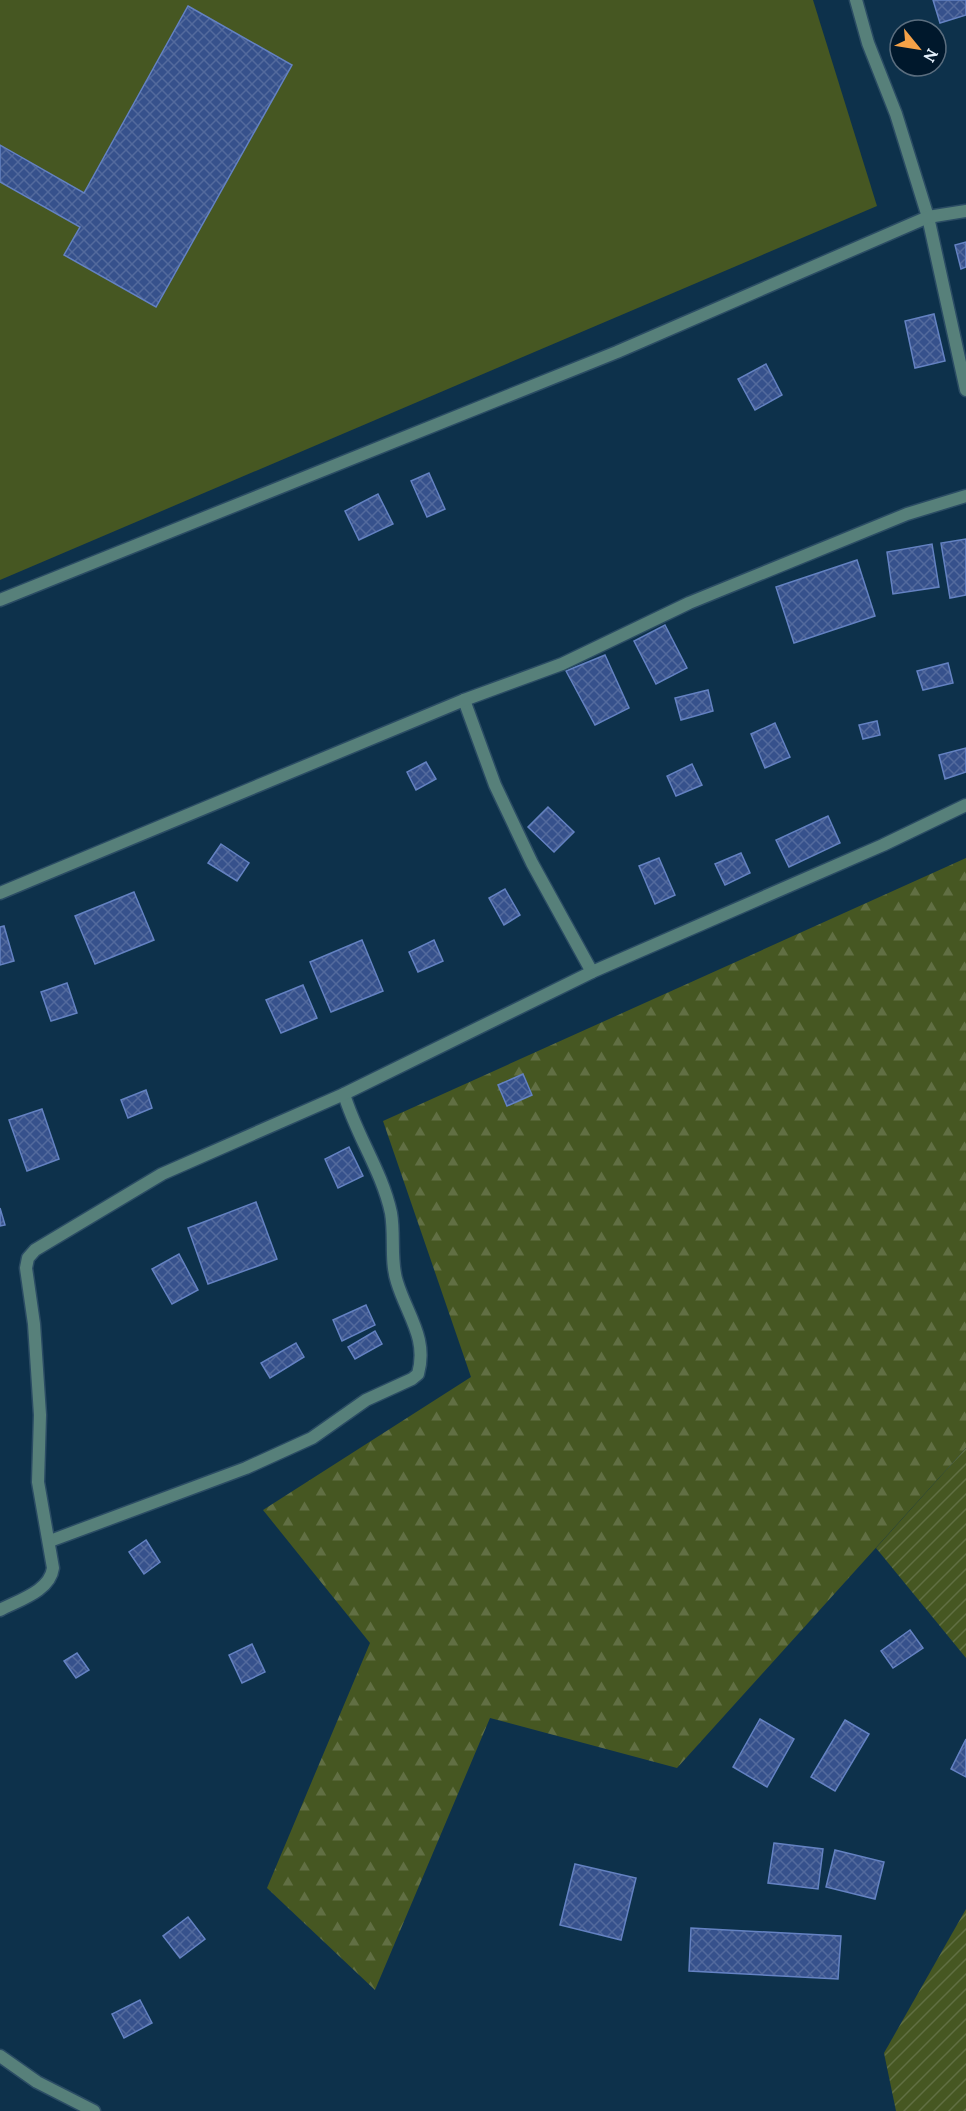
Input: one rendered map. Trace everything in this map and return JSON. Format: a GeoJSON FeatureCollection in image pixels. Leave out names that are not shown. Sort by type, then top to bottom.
{"type":"FeatureCollection","features":[{"type":"Feature","properties":{"kind":"street"},"geometry":{"type":"LineString","coordinates":[[856,0],[868,43],[896,114],[928,217],[966,390]]}},
{"type":"Feature","properties":{"kind":"street"},"geometry":{"type":"LineString","coordinates":[[0,600],[617,352],[928,217],[966,211]]}},
{"type":"Feature","properties":{"kind":"street"},"geometry":{"type":"LineString","coordinates":[[0,893],[464,699],[562,664],[689,603],[907,514],[966,496]]}},
{"type":"Feature","properties":{"kind":"street"},"geometry":{"type":"LineString","coordinates":[[464,699],[495,785],[532,862],[592,972]]}},
{"type":"Feature","properties":{"kind":"street"},"geometry":{"type":"LineString","coordinates":[[0,1610],[40,1590],[52,1578],[50,1541],[40,1505],[38,1482],[40,1415],[34,1324],[26,1269],[28,1258],[35,1250],[162,1173],[344,1094],[592,972],[883,845],[966,805]]}},
{"type":"Feature","properties":{"kind":"street"},"geometry":{"type":"LineString","coordinates":[[50,1541],[236,1472],[312,1438],[366,1400],[418,1374],[421,1343],[396,1280],[391,1214],[382,1185],[352,1121],[344,1094]]}},
{"type":"Feature","properties":{"kind":"street"},"geometry":{"type":"LineString","coordinates":[[0,2056],[37,2082],[94,2111]]}},
{"type":"Feature","properties":{"kind":"green space"},"geometry":{"type":"Polygon","coordinates":[[[0,0],[813,0],[877,206],[0,580],[0,0]]]}},
{"type":"Feature","properties":{"kind":"green space"},"geometry":{"type":"Polygon","coordinates":[[[966,858],[966,1448],[677,1768],[490,1718],[375,1990],[267,1888],[370,1643],[263,1510],[471,1377],[383,1121],[966,858]]]}},
{"type":"Feature","properties":{"kind":"green space"},"geometry":{"type":"Polygon","coordinates":[[[966,1448],[966,1658],[876,1548],[966,1448]]]}},
{"type":"Feature","properties":{"kind":"green space"},"geometry":{"type":"Polygon","coordinates":[[[966,1909],[966,2111],[896,2111],[884,2053],[966,1909]]]}},
{"type":"Feature","properties":{"kind":"building"},"geometry":{"type":"Polygon","coordinates":[[[933,0],[966,0],[966,15],[948,21],[948,18],[938,18],[933,0]]]}},
{"type":"Feature","properties":{"kind":"building"},"geometry":{"type":"Polygon","coordinates":[[[188,6],[292,65],[156,307],[64,255],[80,227],[0,182],[0,145],[84,193],[188,6]]]}},
{"type":"Feature","properties":{"kind":"building"},"geometry":{"type":"Polygon","coordinates":[[[966,242],[966,267],[961,269],[955,245],[966,242]]]}},
{"type":"Feature","properties":{"kind":"building"},"geometry":{"type":"Polygon","coordinates":[[[934,314],[945,361],[915,368],[905,321],[934,314]]]}},
{"type":"Feature","properties":{"kind":"building"},"geometry":{"type":"Polygon","coordinates":[[[766,364],[782,395],[755,410],[738,379],[766,364]]]}},
{"type":"Feature","properties":{"kind":"building"},"geometry":{"type":"Polygon","coordinates":[[[429,473],[445,509],[427,517],[411,481],[429,473]]]}},
{"type":"Feature","properties":{"kind":"building"},"geometry":{"type":"Polygon","coordinates":[[[378,494],[393,524],[359,540],[345,511],[378,494]]]}},
{"type":"Feature","properties":{"kind":"building"},"geometry":{"type":"Polygon","coordinates":[[[966,539],[966,595],[950,598],[941,543],[966,539]]]}},
{"type":"Feature","properties":{"kind":"building"},"geometry":{"type":"Polygon","coordinates":[[[932,544],[939,587],[893,594],[887,552],[932,544]]]}},
{"type":"Feature","properties":{"kind":"building"},"geometry":{"type":"Polygon","coordinates":[[[857,560],[875,616],[794,643],[776,587],[857,560]]]}},
{"type":"Feature","properties":{"kind":"building"},"geometry":{"type":"Polygon","coordinates":[[[665,625],[687,668],[656,684],[634,641],[665,625]]]}},
{"type":"Feature","properties":{"kind":"building"},"geometry":{"type":"Polygon","coordinates":[[[605,655],[629,708],[595,725],[566,671],[605,655]]]}},
{"type":"Feature","properties":{"kind":"building"},"geometry":{"type":"Polygon","coordinates":[[[948,663],[953,683],[923,690],[917,671],[948,663]]]}},
{"type":"Feature","properties":{"kind":"building"},"geometry":{"type":"Polygon","coordinates":[[[708,690],[713,711],[681,720],[675,698],[708,690]]]}},
{"type":"Feature","properties":{"kind":"building"},"geometry":{"type":"Polygon","coordinates":[[[877,721],[880,735],[863,739],[859,725],[877,721]]]}},
{"type":"Feature","properties":{"kind":"building"},"geometry":{"type":"Polygon","coordinates":[[[775,723],[790,757],[765,768],[751,734],[775,723]]]}},
{"type":"Feature","properties":{"kind":"building"},"geometry":{"type":"Polygon","coordinates":[[[966,748],[966,772],[945,779],[939,755],[966,748]]]}},
{"type":"Feature","properties":{"kind":"building"},"geometry":{"type":"Polygon","coordinates":[[[426,762],[436,779],[416,790],[407,772],[426,762]]]}},
{"type":"Feature","properties":{"kind":"building"},"geometry":{"type":"Polygon","coordinates":[[[692,764],[702,785],[676,796],[667,776],[692,764]]]}},
{"type":"Feature","properties":{"kind":"building"},"geometry":{"type":"Polygon","coordinates":[[[548,807],[574,832],[554,852],[528,827],[548,807]]]}},
{"type":"Feature","properties":{"kind":"building"},"geometry":{"type":"Polygon","coordinates":[[[828,816],[840,843],[789,867],[776,840],[828,816]]]}},
{"type":"Feature","properties":{"kind":"building"},"geometry":{"type":"Polygon","coordinates":[[[221,844],[249,863],[237,881],[208,863],[221,844]]]}},
{"type":"Feature","properties":{"kind":"building"},"geometry":{"type":"Polygon","coordinates":[[[741,853],[750,873],[725,885],[715,864],[741,853]]]}},
{"type":"Feature","properties":{"kind":"building"},"geometry":{"type":"Polygon","coordinates":[[[659,858],[675,895],[655,904],[639,866],[659,858]]]}},
{"type":"Feature","properties":{"kind":"building"},"geometry":{"type":"Polygon","coordinates":[[[505,889],[520,915],[504,925],[489,898],[505,889]]]}},
{"type":"Feature","properties":{"kind":"building"},"geometry":{"type":"Polygon","coordinates":[[[134,892],[154,940],[95,964],[75,916],[134,892]]]}},
{"type":"Feature","properties":{"kind":"building"},"geometry":{"type":"Polygon","coordinates":[[[4,926],[14,961],[0,965],[0,927],[4,926]]]}},
{"type":"Feature","properties":{"kind":"building"},"geometry":{"type":"Polygon","coordinates":[[[362,940],[383,991],[331,1012],[310,962],[362,940]]]}},
{"type":"Feature","properties":{"kind":"building"},"geometry":{"type":"Polygon","coordinates":[[[434,940],[443,961],[418,972],[409,952],[434,940]]]}},
{"type":"Feature","properties":{"kind":"building"},"geometry":{"type":"Polygon","coordinates":[[[67,983],[77,1013],[51,1021],[41,992],[67,983]]]}},
{"type":"Feature","properties":{"kind":"building"},"geometry":{"type":"Polygon","coordinates":[[[303,985],[317,1018],[281,1033],[266,1000],[303,985]]]}},
{"type":"Feature","properties":{"kind":"building"},"geometry":{"type":"Polygon","coordinates":[[[523,1074],[532,1095],[507,1106],[498,1085],[523,1074]]]}},
{"type":"Feature","properties":{"kind":"building"},"geometry":{"type":"Polygon","coordinates":[[[146,1090],[152,1108],[128,1118],[121,1100],[146,1090]]]}},
{"type":"Feature","properties":{"kind":"building"},"geometry":{"type":"Polygon","coordinates":[[[42,1109],[59,1159],[27,1171],[9,1120],[42,1109]]]}},
{"type":"Feature","properties":{"kind":"building"},"geometry":{"type":"Polygon","coordinates":[[[349,1147],[363,1176],[338,1188],[325,1159],[349,1147]]]}},
{"type":"Feature","properties":{"kind":"building"},"geometry":{"type":"Polygon","coordinates":[[[256,1202],[277,1259],[208,1284],[188,1228],[256,1202]]]}},
{"type":"Feature","properties":{"kind":"building"},"geometry":{"type":"Polygon","coordinates":[[[0,1208],[5,1225],[0,1226],[0,1208]]]}},
{"type":"Feature","properties":{"kind":"building"},"geometry":{"type":"Polygon","coordinates":[[[179,1254],[198,1290],[172,1304],[152,1269],[179,1254]]]}},
{"type":"Feature","properties":{"kind":"building"},"geometry":{"type":"Polygon","coordinates":[[[366,1305],[375,1325],[342,1341],[333,1320],[366,1305]]]}},
{"type":"Feature","properties":{"kind":"building"},"geometry":{"type":"Polygon","coordinates":[[[375,1331],[382,1344],[355,1359],[348,1347],[375,1331]]]}},
{"type":"Feature","properties":{"kind":"building"},"geometry":{"type":"Polygon","coordinates":[[[296,1343],[304,1357],[270,1378],[261,1363],[296,1343]]]}},
{"type":"Feature","properties":{"kind":"building"},"geometry":{"type":"Polygon","coordinates":[[[146,1540],[160,1562],[144,1574],[129,1552],[146,1540]]]}},
{"type":"Feature","properties":{"kind":"building"},"geometry":{"type":"Polygon","coordinates":[[[910,1630],[923,1648],[893,1668],[881,1651],[910,1630]]]}},
{"type":"Feature","properties":{"kind":"building"},"geometry":{"type":"Polygon","coordinates":[[[252,1644],[265,1672],[242,1683],[229,1655],[252,1644]]]}},
{"type":"Feature","properties":{"kind":"building"},"geometry":{"type":"Polygon","coordinates":[[[77,1653],[89,1670],[76,1678],[64,1661],[77,1653]]]}},
{"type":"Feature","properties":{"kind":"building"},"geometry":{"type":"Polygon","coordinates":[[[760,1719],[794,1739],[767,1787],[733,1767],[760,1719]]]}},
{"type":"Feature","properties":{"kind":"building"},"geometry":{"type":"Polygon","coordinates":[[[845,1720],[869,1734],[835,1791],[811,1777],[845,1720]]]}},
{"type":"Feature","properties":{"kind":"building"},"geometry":{"type":"Polygon","coordinates":[[[966,1739],[966,1777],[951,1769],[966,1739]]]}},
{"type":"Feature","properties":{"kind":"building"},"geometry":{"type":"Polygon","coordinates":[[[774,1843],[823,1849],[818,1889],[768,1883],[774,1843]]]}},
{"type":"Feature","properties":{"kind":"building"},"geometry":{"type":"Polygon","coordinates":[[[835,1850],[884,1862],[875,1899],[826,1887],[835,1850]]]}},
{"type":"Feature","properties":{"kind":"building"},"geometry":{"type":"Polygon","coordinates":[[[575,1864],[636,1878],[621,1940],[560,1925],[575,1864]]]}},
{"type":"Feature","properties":{"kind":"building"},"geometry":{"type":"Polygon","coordinates":[[[188,1917],[205,1939],[180,1958],[163,1936],[188,1917]]]}},
{"type":"Feature","properties":{"kind":"building"},"geometry":{"type":"Polygon","coordinates":[[[691,1928],[841,1936],[838,1979],[689,1971],[691,1928]]]}},
{"type":"Feature","properties":{"kind":"building"},"geometry":{"type":"Polygon","coordinates":[[[140,2000],[152,2023],[124,2038],[112,2014],[140,2000]]]}}]}
